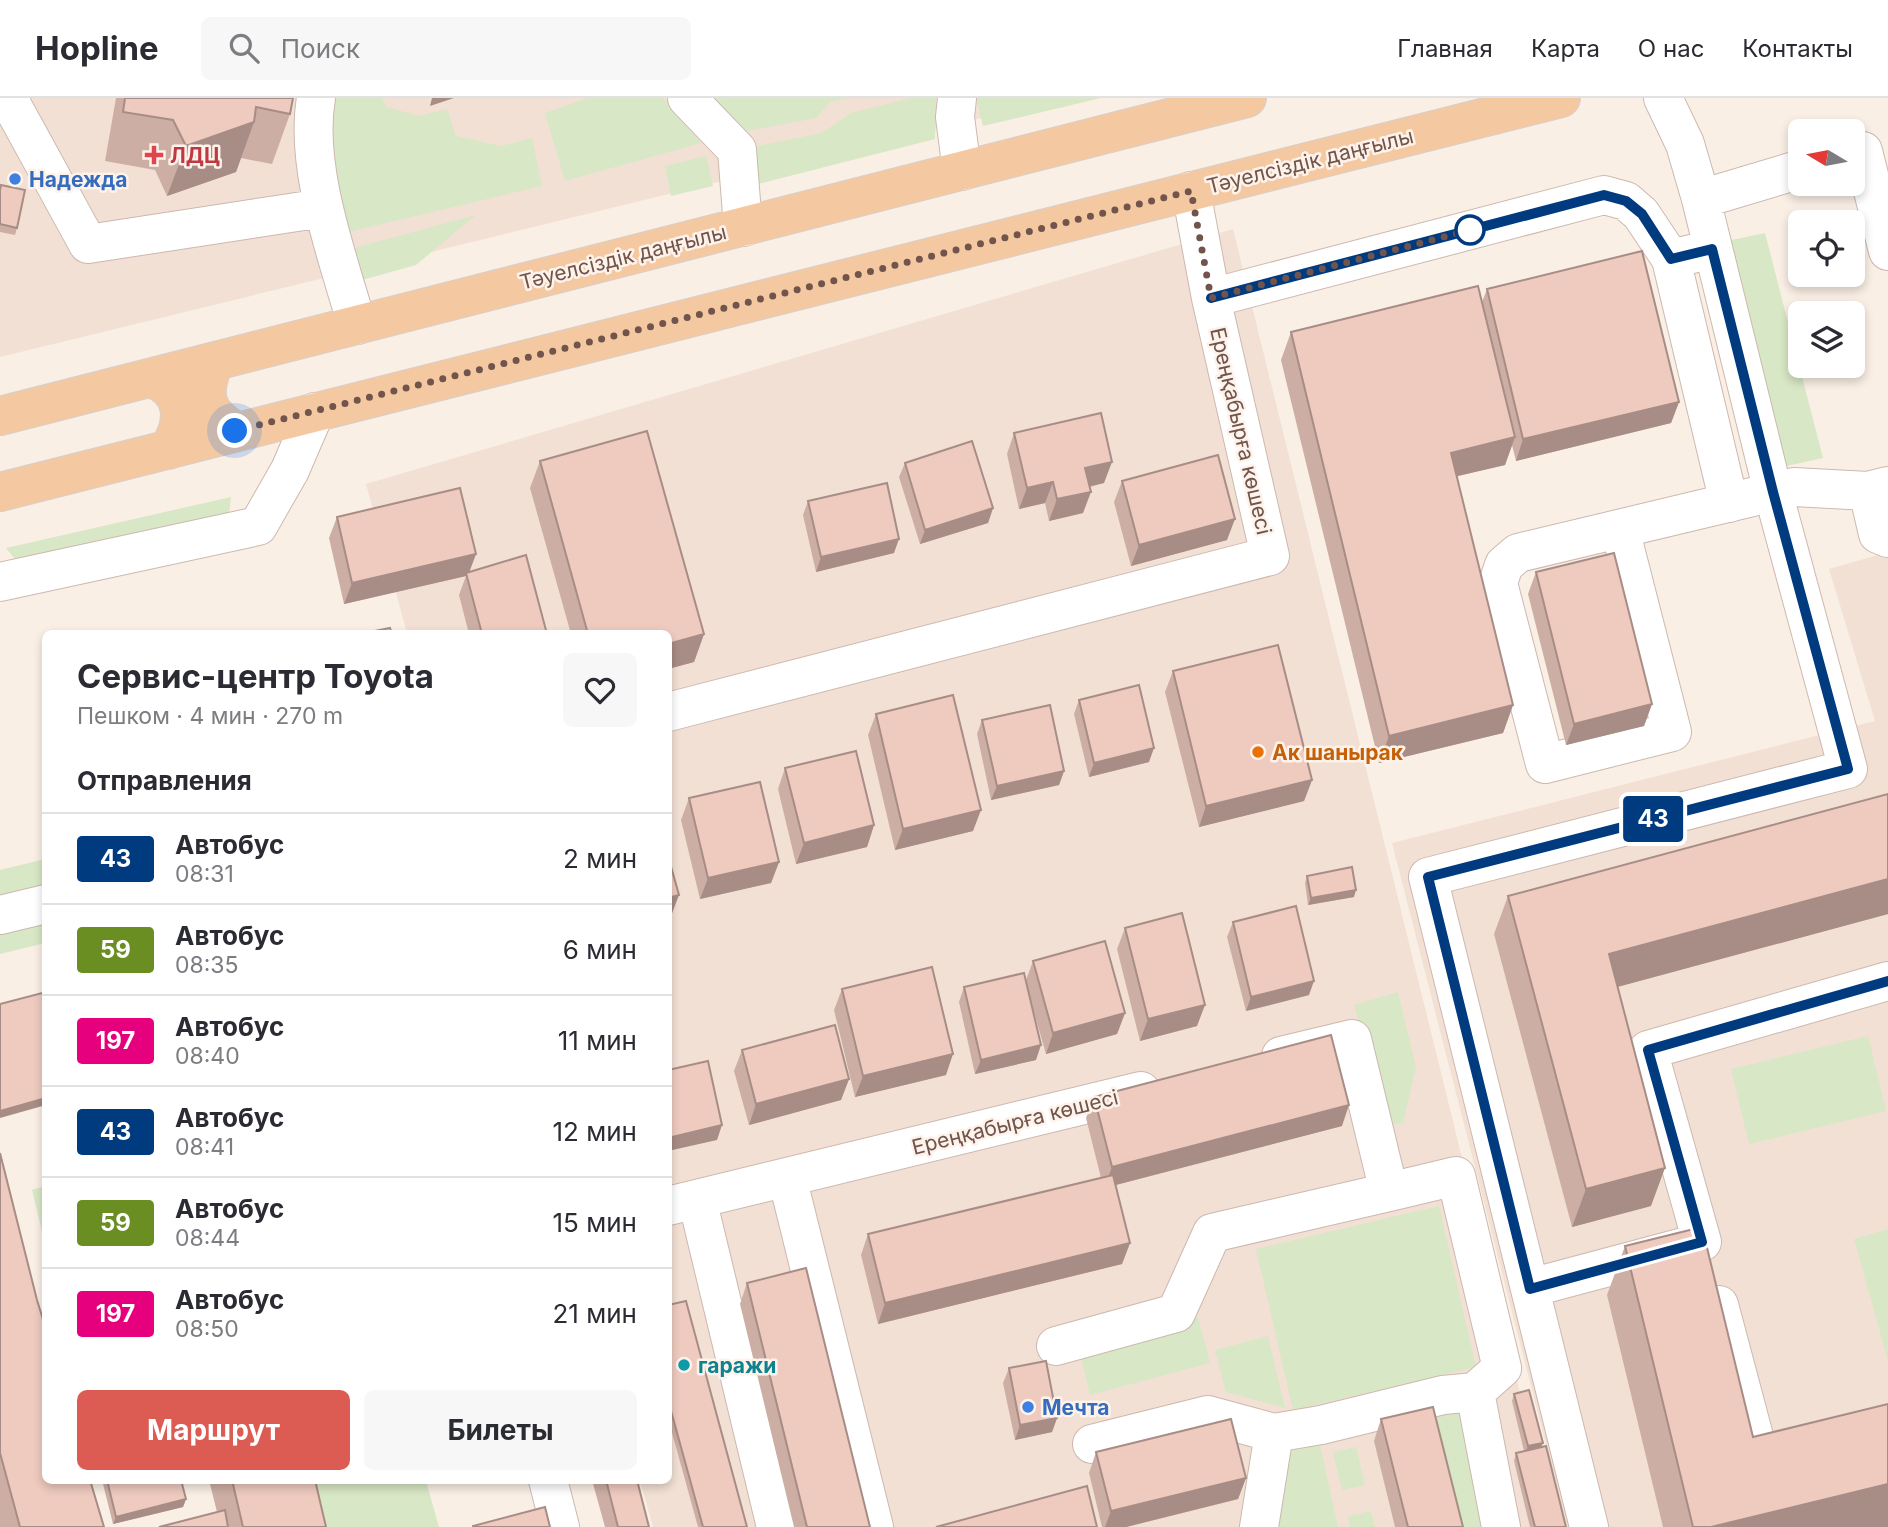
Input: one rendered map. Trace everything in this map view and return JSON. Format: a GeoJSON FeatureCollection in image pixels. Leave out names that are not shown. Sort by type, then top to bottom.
{"type":"FeatureCollection","features":[{"type":"Feature","properties":{"kind":"main road","name":"Тәуелсіздік даңғылы"},"geometry":{"type":"LineString","coordinates":[[0,416],[962,171],[1173,107],[1247,98]]}},
{"type":"Feature","properties":{"kind":"main road","name":"Тәуелсіздік даңғылы"},"geometry":{"type":"LineString","coordinates":[[0,492],[1561,98]]}},
{"type":"Feature","properties":{"kind":"main road"},"geometry":{"type":"LineString","coordinates":[[214,362],[207,378],[205,395],[219,421],[235,431]]}},
{"type":"Feature","properties":{"kind":"main road"},"geometry":{"type":"LineString","coordinates":[[151,378],[165,383],[174,391],[178,404],[178,434],[168,450]]}},
{"type":"Feature","properties":{"kind":"street"},"geometry":{"type":"LineString","coordinates":[[8,98],[88,244],[323,208]]}},
{"type":"Feature","properties":{"kind":"street"},"geometry":{"type":"LineString","coordinates":[[316,98],[312,122],[323,208],[357,325]]}},
{"type":"Feature","properties":{"kind":"street"},"geometry":{"type":"LineString","coordinates":[[687,98],[737,150],[743,227]]}},
{"type":"Feature","properties":{"kind":"street"},"geometry":{"type":"LineString","coordinates":[[957,98],[955,117],[962,171]]}},
{"type":"Feature","properties":{"kind":"street"},"geometry":{"type":"LineString","coordinates":[[1589,1527],[1428,877],[1854,786],[1773,492],[1701,199],[1685,144],[1662,98]]}},
{"type":"Feature","properties":{"kind":"street"},"geometry":{"type":"LineString","coordinates":[[1868,149],[1886,237]]}},
{"type":"Feature","properties":{"kind":"street"},"geometry":{"type":"LineString","coordinates":[[1701,199],[1788,173]]}},
{"type":"Feature","properties":{"kind":"street","name":"Ереңқабырға көшесі"},"geometry":{"type":"LineString","coordinates":[[672,711],[1270,556],[1211,298],[1191,191]]}},
{"type":"Feature","properties":{"kind":"street"},"geometry":{"type":"LineString","coordinates":[[1211,298],[1604,195],[1626,201],[1642,214],[1671,259],[1729,503]]}},
{"type":"Feature","properties":{"kind":"street"},"geometry":{"type":"LineString","coordinates":[[1671,259],[1712,249]]}},
{"type":"Feature","properties":{"kind":"street"},"geometry":{"type":"LineString","coordinates":[[0,582],[258,526],[290,470],[315,412]]}},
{"type":"Feature","properties":{"kind":"street"},"geometry":{"type":"LineString","coordinates":[[1620,529],[1672,732],[1545,764],[1498,583],[1504,565],[1518,553],[1794,487],[1878,489],[1878,534],[1888,538]]}},
{"type":"Feature","properties":{"kind":"street"},"geometry":{"type":"LineString","coordinates":[[0,915],[42,905]]}},
{"type":"Feature","properties":{"kind":"street"},"geometry":{"type":"LineString","coordinates":[[1888,981],[1648,1050],[1761,1463],[1888,1431]]}},
{"type":"Feature","properties":{"kind":"street"},"geometry":{"type":"LineString","coordinates":[[1244,1065],[1352,1039],[1389,1192]]}},
{"type":"Feature","properties":{"kind":"street","name":"Ереңқабырға көшесі"},"geometry":{"type":"LineString","coordinates":[[683,1203],[1176,1082]]}},
{"type":"Feature","properties":{"kind":"street"},"geometry":{"type":"LineString","coordinates":[[1056,1346],[1176,1313],[1212,1233],[1456,1176],[1502,1368],[1475,1392],[1443,1395],[1321,1425],[1274,1433],[1208,1415],[1092,1444]]}},
{"type":"Feature","properties":{"kind":"street"},"geometry":{"type":"LineString","coordinates":[[787,1177],[874,1527]]}},
{"type":"Feature","properties":{"kind":"street"},"geometry":{"type":"LineString","coordinates":[[683,1203],[776,1527]]}},
{"type":"Feature","properties":{"kind":"street"},"geometry":{"type":"LineString","coordinates":[[1530,1289],[1702,1242]]}},
{"type":"Feature","properties":{"kind":"street"},"geometry":{"type":"LineString","coordinates":[[1475,1392],[1501,1527]]}},
{"type":"Feature","properties":{"kind":"street"},"geometry":{"type":"LineString","coordinates":[[1259,1527],[1274,1433]]}},
{"type":"Feature","properties":{"kind":"street"},"geometry":{"type":"LineString","coordinates":[[549,1484],[560,1527]]}},
{"type":"Feature","properties":{"kind":"shaded area"},"geometry":{"type":"Polygon","coordinates":[[[0,98],[1063,98],[0,357],[0,98]]]}},
{"type":"Feature","properties":{"kind":"shaded area"},"geometry":{"type":"Polygon","coordinates":[[[1233,229],[1553,1527],[653,1527],[641,1484],[672,1484],[672,630],[406,630],[366,484],[1233,229]]]}},
{"type":"Feature","properties":{"kind":"shaded area"},"geometry":{"type":"Polygon","coordinates":[[[1888,552],[1888,1527],[1567,1527],[1392,843],[1875,721],[1829,569],[1888,552]]]}},
{"type":"Feature","properties":{"kind":"green space"},"geometry":{"type":"Polygon","coordinates":[[[328,98],[382,98],[387,107],[419,116],[447,109],[456,136],[501,146],[532,138],[542,186],[344,233],[324,119],[328,98]]]}},
{"type":"Feature","properties":{"kind":"green space"},"geometry":{"type":"Polygon","coordinates":[[[588,98],[663,98],[701,143],[565,181],[545,113],[588,98]]]}},
{"type":"Feature","properties":{"kind":"green space"},"geometry":{"type":"Polygon","coordinates":[[[705,98],[848,98],[830,102],[816,118],[736,133],[705,98]]]}},
{"type":"Feature","properties":{"kind":"green space"},"geometry":{"type":"Polygon","coordinates":[[[911,98],[936,98],[935,139],[758,184],[752,147],[822,133],[851,113],[911,98]]]}},
{"type":"Feature","properties":{"kind":"green space"},"geometry":{"type":"Polygon","coordinates":[[[976,98],[1101,98],[983,126],[976,98]]]}},
{"type":"Feature","properties":{"kind":"green space"},"geometry":{"type":"Polygon","coordinates":[[[706,156],[713,186],[671,196],[665,166],[706,156]]]}},
{"type":"Feature","properties":{"kind":"green space"},"geometry":{"type":"Polygon","coordinates":[[[476,215],[416,265],[355,282],[347,250],[476,215]]]}},
{"type":"Feature","properties":{"kind":"green space"},"geometry":{"type":"Polygon","coordinates":[[[1765,233],[1788,322],[1788,378],[1802,378],[1823,458],[1782,467],[1727,241],[1765,233]]]}},
{"type":"Feature","properties":{"kind":"green space"},"geometry":{"type":"Polygon","coordinates":[[[231,497],[229,516],[28,575],[6,548],[231,497]]]}},
{"type":"Feature","properties":{"kind":"green space"},"geometry":{"type":"Polygon","coordinates":[[[42,860],[42,888],[0,898],[0,870],[42,860]]]}},
{"type":"Feature","properties":{"kind":"green space"},"geometry":{"type":"Polygon","coordinates":[[[42,922],[42,944],[0,954],[0,931],[42,922]]]}},
{"type":"Feature","properties":{"kind":"green space"},"geometry":{"type":"Polygon","coordinates":[[[1398,992],[1416,1067],[1403,1123],[1386,1126],[1354,1005],[1398,992]]]}},
{"type":"Feature","properties":{"kind":"green space"},"geometry":{"type":"Polygon","coordinates":[[[1868,1036],[1886,1111],[1749,1144],[1731,1069],[1868,1036]]]}},
{"type":"Feature","properties":{"kind":"green space"},"geometry":{"type":"Polygon","coordinates":[[[42,1187],[42,1232],[32,1190],[42,1187]]]}},
{"type":"Feature","properties":{"kind":"green space"},"geometry":{"type":"Polygon","coordinates":[[[1439,1206],[1476,1367],[1293,1410],[1256,1249],[1439,1206]]]}},
{"type":"Feature","properties":{"kind":"green space"},"geometry":{"type":"Polygon","coordinates":[[[1888,1229],[1888,1361],[1854,1239],[1888,1229]]]}},
{"type":"Feature","properties":{"kind":"green space"},"geometry":{"type":"Polygon","coordinates":[[[1198,1317],[1210,1363],[1090,1395],[1079,1349],[1198,1317]]]}},
{"type":"Feature","properties":{"kind":"green space"},"geometry":{"type":"Polygon","coordinates":[[[1268,1336],[1285,1408],[1226,1392],[1215,1350],[1268,1336]]]}},
{"type":"Feature","properties":{"kind":"green space"},"geometry":{"type":"Polygon","coordinates":[[[1459,1412],[1492,1527],[1457,1527],[1431,1421],[1378,1434],[1375,1421],[1459,1412]]]}},
{"type":"Feature","properties":{"kind":"green space"},"geometry":{"type":"Polygon","coordinates":[[[1320,1445],[1338,1527],[1278,1527],[1283,1453],[1320,1445]]]}},
{"type":"Feature","properties":{"kind":"green space"},"geometry":{"type":"Polygon","coordinates":[[[1356,1447],[1365,1485],[1342,1490],[1333,1452],[1356,1447]]]}},
{"type":"Feature","properties":{"kind":"green space"},"geometry":{"type":"Polygon","coordinates":[[[293,1484],[427,1484],[439,1527],[304,1527],[293,1484]]]}},
{"type":"Feature","properties":{"kind":"green space"},"geometry":{"type":"Polygon","coordinates":[[[1371,1511],[1375,1527],[1350,1527],[1348,1516],[1371,1511]]]}},
{"type":"Feature","properties":{"kind":"building"},"geometry":{"type":"Polygon","coordinates":[[[125,98],[293,98],[290,114],[256,107],[254,122],[186,146],[173,120],[123,112],[125,98]]]}},
{"type":"Feature","properties":{"kind":"building"},"geometry":{"type":"Polygon","coordinates":[[[1,185],[25,190],[17,228],[0,224],[1,185]]]}},
{"type":"Feature","properties":{"kind":"building"},"geometry":{"type":"Polygon","coordinates":[[[1642,251],[1679,402],[1523,439],[1487,289],[1642,251]]]}},
{"type":"Feature","properties":{"kind":"building"},"geometry":{"type":"Polygon","coordinates":[[[1478,286],[1515,437],[1451,453],[1513,705],[1389,736],[1291,332],[1478,286]]]}},
{"type":"Feature","properties":{"kind":"building"},"geometry":{"type":"Polygon","coordinates":[[[1101,413],[1112,462],[1085,468],[1091,492],[1057,499],[1053,482],[1027,488],[1014,433],[1101,413]]]}},
{"type":"Feature","properties":{"kind":"building"},"geometry":{"type":"Polygon","coordinates":[[[647,431],[704,634],[672,643],[672,630],[587,630],[540,461],[647,431]]]}},
{"type":"Feature","properties":{"kind":"building"},"geometry":{"type":"Polygon","coordinates":[[[972,441],[993,508],[925,530],[905,463],[972,441]]]}},
{"type":"Feature","properties":{"kind":"building"},"geometry":{"type":"Polygon","coordinates":[[[1218,455],[1235,519],[1139,545],[1122,481],[1218,455]]]}},
{"type":"Feature","properties":{"kind":"building"},"geometry":{"type":"Polygon","coordinates":[[[887,483],[899,539],[821,557],[808,501],[887,483]]]}},
{"type":"Feature","properties":{"kind":"building"},"geometry":{"type":"Polygon","coordinates":[[[460,488],[476,554],[352,583],[337,517],[460,488]]]}},
{"type":"Feature","properties":{"kind":"building"},"geometry":{"type":"Polygon","coordinates":[[[1614,553],[1652,704],[1574,724],[1536,572],[1614,553]]]}},
{"type":"Feature","properties":{"kind":"building"},"geometry":{"type":"Polygon","coordinates":[[[526,555],[546,630],[481,630],[466,573],[526,555]]]}},
{"type":"Feature","properties":{"kind":"building"},"geometry":{"type":"Polygon","coordinates":[[[1278,645],[1312,780],[1206,806],[1173,671],[1278,645]]]}},
{"type":"Feature","properties":{"kind":"building"},"geometry":{"type":"Polygon","coordinates":[[[1139,685],[1154,748],[1094,763],[1079,700],[1139,685]]]}},
{"type":"Feature","properties":{"kind":"building"},"geometry":{"type":"Polygon","coordinates":[[[953,695],[981,810],[903,829],[876,714],[953,695]]]}},
{"type":"Feature","properties":{"kind":"building"},"geometry":{"type":"Polygon","coordinates":[[[1050,705],[1064,771],[997,786],[982,720],[1050,705]]]}},
{"type":"Feature","properties":{"kind":"building"},"geometry":{"type":"Polygon","coordinates":[[[856,751],[874,825],[804,843],[785,768],[856,751]]]}},
{"type":"Feature","properties":{"kind":"building"},"geometry":{"type":"Polygon","coordinates":[[[760,782],[779,862],[708,878],[689,798],[760,782]]]}},
{"type":"Feature","properties":{"kind":"building"},"geometry":{"type":"Polygon","coordinates":[[[1888,794],[1888,879],[1609,954],[1665,1168],[1586,1189],[1508,896],[1888,794]]]}},
{"type":"Feature","properties":{"kind":"building"},"geometry":{"type":"Polygon","coordinates":[[[1352,867],[1356,890],[1311,898],[1307,876],[1352,867]]]}},
{"type":"Feature","properties":{"kind":"building"},"geometry":{"type":"Polygon","coordinates":[[[672,870],[679,895],[672,897],[672,870]]]}},
{"type":"Feature","properties":{"kind":"building"},"geometry":{"type":"Polygon","coordinates":[[[1296,906],[1314,981],[1251,997],[1233,922],[1296,906]]]}},
{"type":"Feature","properties":{"kind":"building"},"geometry":{"type":"Polygon","coordinates":[[[1182,913],[1205,1005],[1148,1019],[1125,928],[1182,913]]]}},
{"type":"Feature","properties":{"kind":"building"},"geometry":{"type":"Polygon","coordinates":[[[1105,941],[1125,1013],[1053,1033],[1033,961],[1105,941]]]}},
{"type":"Feature","properties":{"kind":"building"},"geometry":{"type":"Polygon","coordinates":[[[932,967],[953,1054],[863,1076],[842,989],[932,967]]]}},
{"type":"Feature","properties":{"kind":"building"},"geometry":{"type":"Polygon","coordinates":[[[1024,973],[1041,1045],[981,1060],[964,987],[1024,973]]]}},
{"type":"Feature","properties":{"kind":"building"},"geometry":{"type":"Polygon","coordinates":[[[42,993],[42,1099],[0,1111],[0,1004],[42,993]]]}},
{"type":"Feature","properties":{"kind":"building"},"geometry":{"type":"Polygon","coordinates":[[[835,1025],[849,1079],[756,1104],[742,1050],[835,1025]]]}},
{"type":"Feature","properties":{"kind":"building"},"geometry":{"type":"Polygon","coordinates":[[[1331,1035],[1349,1105],[1112,1167],[1094,1097],[1331,1035]]]}},
{"type":"Feature","properties":{"kind":"building"},"geometry":{"type":"Polygon","coordinates":[[[708,1061],[722,1125],[672,1137],[672,1069],[708,1061]]]}},
{"type":"Feature","properties":{"kind":"building"},"geometry":{"type":"Polygon","coordinates":[[[0,1153],[42,1316],[42,1484],[91,1484],[104,1527],[20,1527],[0,1453],[0,1153]]]}},
{"type":"Feature","properties":{"kind":"building"},"geometry":{"type":"Polygon","coordinates":[[[1113,1175],[1130,1243],[885,1303],[868,1234],[1113,1175]]]}},
{"type":"Feature","properties":{"kind":"building"},"geometry":{"type":"Polygon","coordinates":[[[1702,1227],[1753,1437],[1888,1404],[1888,1484],[1711,1527],[1693,1527],[1625,1246],[1702,1227]]]}},
{"type":"Feature","properties":{"kind":"building"},"geometry":{"type":"Polygon","coordinates":[[[806,1268],[870,1527],[807,1527],[747,1283],[806,1268]]]}},
{"type":"Feature","properties":{"kind":"building","name":"гаражи"},"geometry":{"type":"Polygon","coordinates":[[[686,1301],[747,1527],[703,1527],[672,1415],[672,1304],[686,1301]]]}},
{"type":"Feature","properties":{"kind":"building","name":"Мечта"},"geometry":{"type":"Polygon","coordinates":[[[1046,1361],[1057,1418],[1020,1425],[1009,1368],[1046,1361]]]}},
{"type":"Feature","properties":{"kind":"building"},"geometry":{"type":"Polygon","coordinates":[[[1529,1390],[1543,1443],[1528,1446],[1514,1394],[1529,1390]]]}},
{"type":"Feature","properties":{"kind":"building"},"geometry":{"type":"Polygon","coordinates":[[[1433,1407],[1463,1527],[1408,1527],[1381,1419],[1433,1407]]]}},
{"type":"Feature","properties":{"kind":"building"},"geometry":{"type":"Polygon","coordinates":[[[1231,1419],[1246,1478],[1111,1511],[1096,1452],[1231,1419]]]}},
{"type":"Feature","properties":{"kind":"building"},"geometry":{"type":"Polygon","coordinates":[[[1546,1446],[1566,1527],[1535,1527],[1516,1453],[1546,1446]]]}},
{"type":"Feature","properties":{"kind":"building"},"geometry":{"type":"Polygon","coordinates":[[[108,1484],[182,1484],[186,1499],[116,1517],[108,1484]]]}},
{"type":"Feature","properties":{"kind":"building"},"geometry":{"type":"Polygon","coordinates":[[[233,1484],[316,1484],[326,1527],[243,1527],[233,1484]]]}},
{"type":"Feature","properties":{"kind":"building"},"geometry":{"type":"Polygon","coordinates":[[[607,1484],[638,1484],[649,1527],[618,1527],[607,1484]]]}},
{"type":"Feature","properties":{"kind":"building"},"geometry":{"type":"Polygon","coordinates":[[[1087,1486],[1097,1527],[936,1527],[1087,1486]]]}},
{"type":"Feature","properties":{"kind":"building"},"geometry":{"type":"Polygon","coordinates":[[[545,1507],[550,1527],[473,1527],[473,1526],[545,1507]]]}},
{"type":"Feature","properties":{"kind":"building"},"geometry":{"type":"Polygon","coordinates":[[[225,1510],[228,1527],[159,1527],[225,1510]]]}},
{"type":"Feature","properties":{"kind":"bus line","name":"43"},"geometry":{"type":"LineString","coordinates":[[1211,298],[1604,195],[1626,201],[1642,214],[1671,259],[1712,249],[1773,492],[1848,769],[1428,877],[1530,1289],[1702,1242],[1648,1050],[1888,981]]}},
{"type":"Feature","properties":{"kind":"place","name":"ЛДЦ"},"geometry":{"type":"Point","coordinates":[154,155]}},
{"type":"Feature","properties":{"kind":"place","name":"Надежда"},"geometry":{"type":"Point","coordinates":[15,179]}},
{"type":"Feature","properties":{"kind":"place","name":"Ак шанырак"},"geometry":{"type":"Point","coordinates":[1258,752]}},
{"type":"Feature","properties":{"kind":"place","name":"гаражи"},"geometry":{"type":"Point","coordinates":[684,1365]}},
{"type":"Feature","properties":{"kind":"place","name":"Мечта"},"geometry":{"type":"Point","coordinates":[1028,1407]}},
{"type":"Feature","properties":{"kind":"route"},"geometry":{"type":"LineString","coordinates":[[235,431],[1191,191],[1211,298],[1470,230]]}}]}
